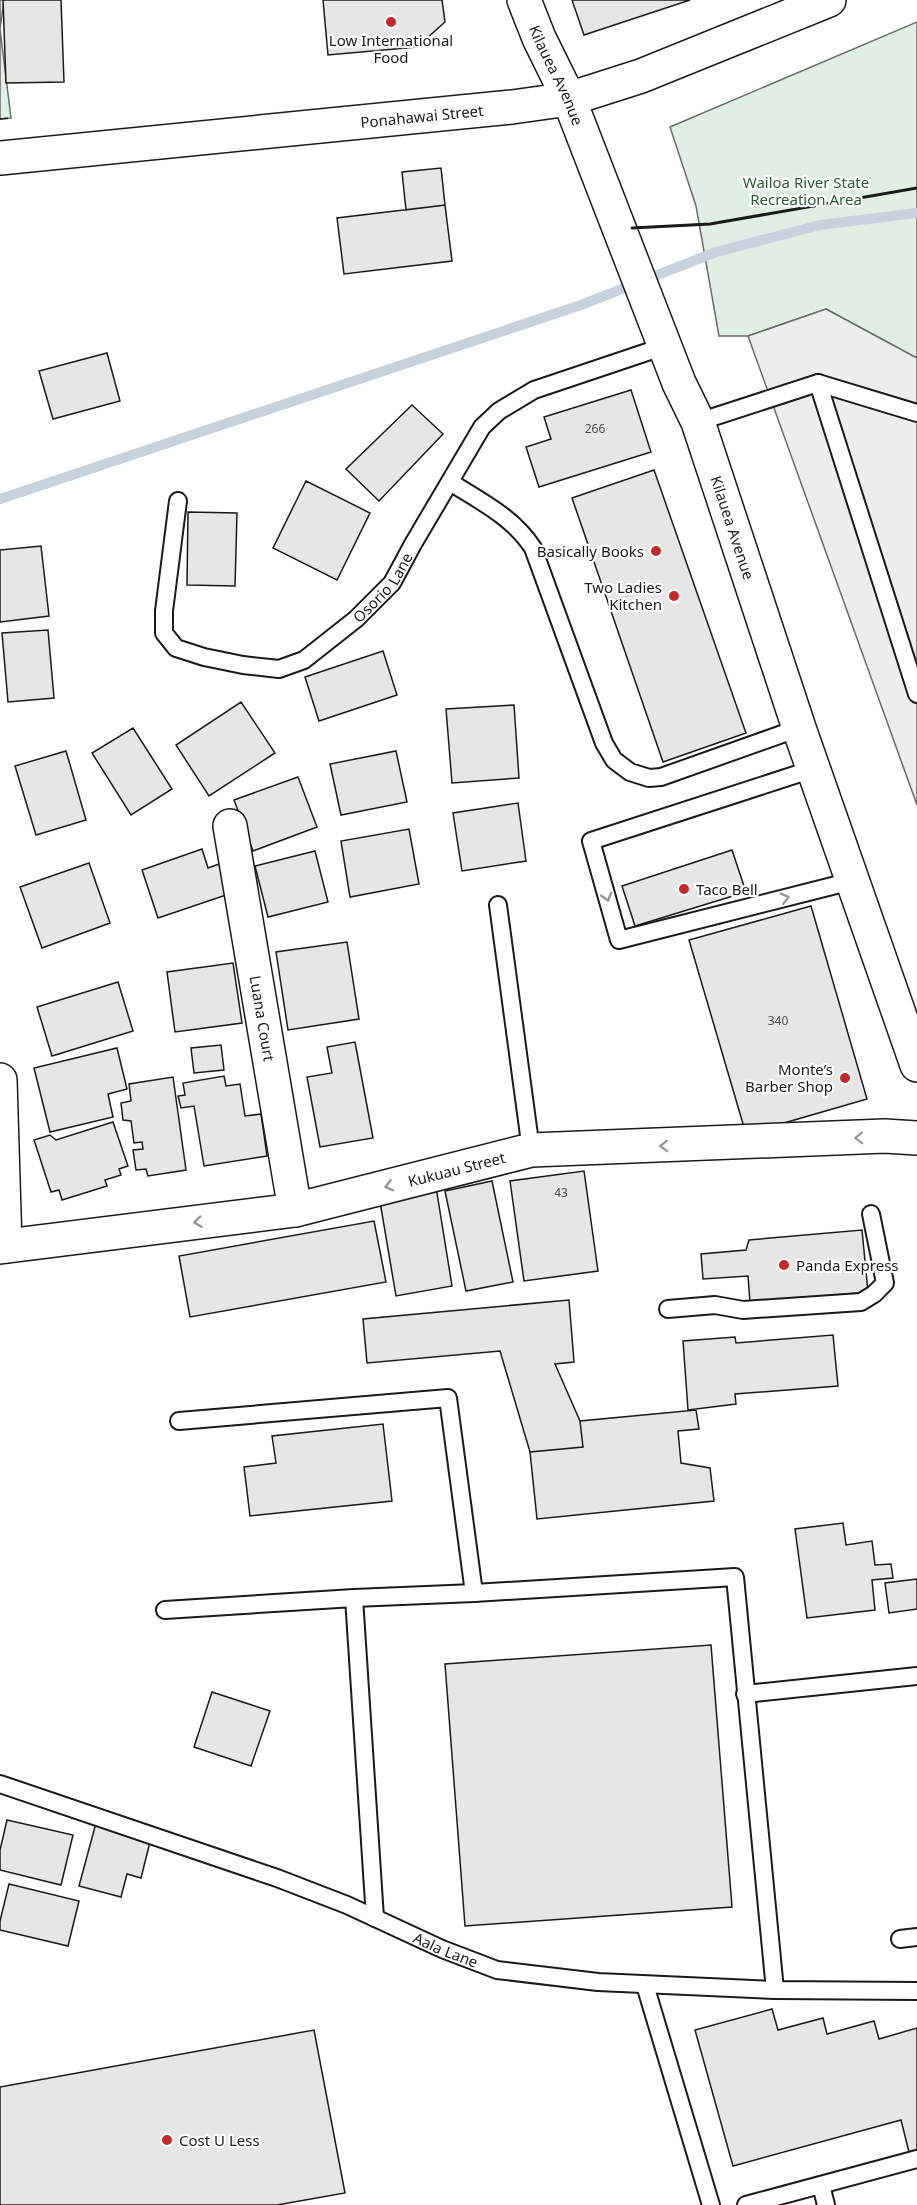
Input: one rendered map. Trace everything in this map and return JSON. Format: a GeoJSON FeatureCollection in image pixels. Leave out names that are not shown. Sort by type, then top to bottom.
{"type":"FeatureCollection","features":[{"type":"Feature","properties":{"kind":"street","name":"Kilauea Avenue"},"geometry":{"type":"LineString","coordinates":[[524,0],[539,38],[569,99],[679,383],[698,422],[799,728],[917,1065]]}},
{"type":"Feature","properties":{"kind":"street","name":"Ponahawai Street"},"geometry":{"type":"LineString","coordinates":[[0,158],[512,107],[569,99],[641,76],[829,0]]}},
{"type":"Feature","properties":{"kind":"street","name":"Luana Court"},"geometry":{"type":"LineString","coordinates":[[230,826],[296,1210]]}},
{"type":"Feature","properties":{"kind":"street"},"geometry":{"type":"LineString","coordinates":[[0,1080],[2,1246]]}},
{"type":"Feature","properties":{"kind":"street","name":"Kukuau Street"},"geometry":{"type":"LineString","coordinates":[[2,1246],[296,1210],[531,1150],[885,1136],[917,1138]]}},
{"type":"Feature","properties":{"kind":"lane","name":"Osorio Lane"},"geometry":{"type":"LineString","coordinates":[[178,501],[164,611],[164,633],[176,648],[204,657],[279,669],[304,660],[356,619],[392,583],[482,427],[499,411],[534,390],[661,335]]}},
{"type":"Feature","properties":{"kind":"lane"},"geometry":{"type":"LineString","coordinates":[[818,383],[917,694]]}},
{"type":"Feature","properties":{"kind":"lane"},"geometry":{"type":"LineString","coordinates":[[698,422],[818,383],[917,413]]}},
{"type":"Feature","properties":{"kind":"lane"},"geometry":{"type":"LineString","coordinates":[[450,482],[513,522],[533,548],[604,743],[614,760],[624,768],[642,776],[668,777],[799,728]]}},
{"type":"Feature","properties":{"kind":"lane"},"geometry":{"type":"LineString","coordinates":[[813,769],[591,841],[619,940],[852,881]]}},
{"type":"Feature","properties":{"kind":"lane"},"geometry":{"type":"LineString","coordinates":[[498,905],[531,1150]]}},
{"type":"Feature","properties":{"kind":"lane"},"geometry":{"type":"LineString","coordinates":[[668,1309],[715,1305],[743,1310],[861,1302],[885,1283],[871,1214]]}},
{"type":"Feature","properties":{"kind":"lane"},"geometry":{"type":"LineString","coordinates":[[179,1421],[448,1398],[474,1593]]}},
{"type":"Feature","properties":{"kind":"lane"},"geometry":{"type":"LineString","coordinates":[[165,1610],[735,1577],[775,1990]]}},
{"type":"Feature","properties":{"kind":"lane"},"geometry":{"type":"LineString","coordinates":[[354,1599],[375,1918]]}},
{"type":"Feature","properties":{"kind":"lane"},"geometry":{"type":"LineString","coordinates":[[745,1694],[917,1676]]}},
{"type":"Feature","properties":{"kind":"lane","name":"Aala Lane"},"geometry":{"type":"LineString","coordinates":[[0,1784],[277,1878],[347,1905],[442,1949],[497,1970],[598,1983],[775,1990],[917,1991]]}},
{"type":"Feature","properties":{"kind":"lane"},"geometry":{"type":"LineString","coordinates":[[645,1984],[711,2205]]}},
{"type":"Feature","properties":{"kind":"lane"},"geometry":{"type":"LineString","coordinates":[[746,2205],[917,2159]]}},
{"type":"Feature","properties":{"kind":"lane"},"geometry":{"type":"LineString","coordinates":[[821,2185],[826,2205]]}},
{"type":"Feature","properties":{"kind":"green space"},"geometry":{"type":"Polygon","coordinates":[[[0,0],[4,0],[0,29],[0,0]]]}},
{"type":"Feature","properties":{"kind":"green space","name":"Wailoa River State Recreation Area"},"geometry":{"type":"Polygon","coordinates":[[[917,22],[917,358],[826,309],[748,336],[719,336],[696,206],[670,127],[917,22]]]}},
{"type":"Feature","properties":{"kind":"green space"},"geometry":{"type":"Polygon","coordinates":[[[0,29],[11,118],[0,119],[0,29]]]}},
{"type":"Feature","properties":{"kind":"shaded area"},"geometry":{"type":"Polygon","coordinates":[[[826,309],[917,358],[917,805],[748,336],[826,309]]]}},
{"type":"Feature","properties":{"kind":"building"},"geometry":{"type":"Polygon","coordinates":[[[3,0],[61,0],[64,82],[6,83],[3,0]]]}},
{"type":"Feature","properties":{"kind":"building"},"geometry":{"type":"Polygon","coordinates":[[[323,0],[442,0],[445,22],[417,47],[328,55],[323,0]]]}},
{"type":"Feature","properties":{"kind":"building"},"geometry":{"type":"Polygon","coordinates":[[[572,0],[690,0],[584,35],[572,0]]]}},
{"type":"Feature","properties":{"kind":"building"},"geometry":{"type":"Polygon","coordinates":[[[441,168],[445,205],[406,210],[402,172],[441,168]]]}},
{"type":"Feature","properties":{"kind":"building"},"geometry":{"type":"Polygon","coordinates":[[[445,205],[452,261],[344,274],[337,218],[445,205]]]}},
{"type":"Feature","properties":{"kind":"building"},"geometry":{"type":"Polygon","coordinates":[[[107,353],[120,401],[53,419],[39,371],[107,353]]]}},
{"type":"Feature","properties":{"kind":"building"},"geometry":{"type":"Polygon","coordinates":[[[631,390],[651,452],[539,487],[526,447],[551,439],[544,417],[631,390]]]}},
{"type":"Feature","properties":{"kind":"building"},"geometry":{"type":"Polygon","coordinates":[[[412,405],[443,434],[379,501],[346,469],[412,405]]]}},
{"type":"Feature","properties":{"kind":"building"},"geometry":{"type":"Polygon","coordinates":[[[654,470],[746,733],[663,762],[572,498],[654,470]]]}},
{"type":"Feature","properties":{"kind":"building"},"geometry":{"type":"Polygon","coordinates":[[[306,481],[370,513],[337,580],[273,548],[306,481]]]}},
{"type":"Feature","properties":{"kind":"building"},"geometry":{"type":"Polygon","coordinates":[[[188,512],[237,513],[235,586],[187,585],[188,512]]]}},
{"type":"Feature","properties":{"kind":"building"},"geometry":{"type":"Polygon","coordinates":[[[41,546],[49,616],[0,622],[0,550],[41,546]]]}},
{"type":"Feature","properties":{"kind":"building"},"geometry":{"type":"Polygon","coordinates":[[[48,630],[54,698],[8,702],[2,633],[48,630]]]}},
{"type":"Feature","properties":{"kind":"building"},"geometry":{"type":"Polygon","coordinates":[[[383,651],[397,695],[319,721],[305,677],[383,651]]]}},
{"type":"Feature","properties":{"kind":"building"},"geometry":{"type":"Polygon","coordinates":[[[241,702],[275,753],[209,796],[176,745],[241,702]]]}},
{"type":"Feature","properties":{"kind":"building"},"geometry":{"type":"Polygon","coordinates":[[[514,705],[519,778],[452,783],[446,709],[514,705]]]}},
{"type":"Feature","properties":{"kind":"building"},"geometry":{"type":"Polygon","coordinates":[[[133,728],[172,789],[131,815],[92,753],[133,728]]]}},
{"type":"Feature","properties":{"kind":"building"},"geometry":{"type":"Polygon","coordinates":[[[66,751],[86,820],[36,835],[15,766],[66,751]]]}},
{"type":"Feature","properties":{"kind":"building"},"geometry":{"type":"Polygon","coordinates":[[[396,751],[407,802],[341,815],[330,764],[396,751]]]}},
{"type":"Feature","properties":{"kind":"building"},"geometry":{"type":"Polygon","coordinates":[[[298,777],[317,827],[253,851],[234,800],[298,777]]]}},
{"type":"Feature","properties":{"kind":"building"},"geometry":{"type":"Polygon","coordinates":[[[518,803],[526,861],[462,871],[453,813],[518,803]]]}},
{"type":"Feature","properties":{"kind":"building"},"geometry":{"type":"Polygon","coordinates":[[[409,829],[419,884],[350,897],[341,841],[409,829]]]}},
{"type":"Feature","properties":{"kind":"building"},"geometry":{"type":"Polygon","coordinates":[[[202,849],[208,868],[219,864],[229,894],[158,918],[142,870],[202,849]]]}},
{"type":"Feature","properties":{"kind":"building","name":"Taco Bell"},"geometry":{"type":"Polygon","coordinates":[[[732,850],[746,892],[635,926],[622,886],[732,850]]]}},
{"type":"Feature","properties":{"kind":"building"},"geometry":{"type":"Polygon","coordinates":[[[315,851],[328,902],[268,917],[255,866],[315,851]]]}},
{"type":"Feature","properties":{"kind":"building"},"geometry":{"type":"Polygon","coordinates":[[[89,863],[110,923],[42,948],[20,887],[89,863]]]}},
{"type":"Feature","properties":{"kind":"building"},"geometry":{"type":"Polygon","coordinates":[[[811,906],[867,1099],[746,1134],[689,940],[811,906]]]}},
{"type":"Feature","properties":{"kind":"building"},"geometry":{"type":"Polygon","coordinates":[[[347,942],[359,1019],[288,1030],[276,952],[347,942]]]}},
{"type":"Feature","properties":{"kind":"building"},"geometry":{"type":"Polygon","coordinates":[[[233,963],[242,1023],[175,1032],[167,972],[233,963]]]}},
{"type":"Feature","properties":{"kind":"building"},"geometry":{"type":"Polygon","coordinates":[[[118,982],[133,1031],[52,1056],[37,1007],[118,982]]]}},
{"type":"Feature","properties":{"kind":"building"},"geometry":{"type":"Polygon","coordinates":[[[355,1042],[373,1138],[320,1147],[307,1077],[332,1073],[327,1047],[355,1042]]]}},
{"type":"Feature","properties":{"kind":"building"},"geometry":{"type":"Polygon","coordinates":[[[221,1045],[224,1070],[194,1073],[191,1048],[221,1045]]]}},
{"type":"Feature","properties":{"kind":"building"},"geometry":{"type":"Polygon","coordinates":[[[117,1048],[127,1089],[108,1094],[113,1117],[50,1132],[34,1068],[117,1048]]]}},
{"type":"Feature","properties":{"kind":"building"},"geometry":{"type":"Polygon","coordinates":[[[224,1076],[226,1086],[240,1084],[245,1116],[261,1114],[267,1156],[204,1166],[194,1106],[181,1108],[178,1096],[185,1095],[183,1083],[224,1076]]]}},
{"type":"Feature","properties":{"kind":"building"},"geometry":{"type":"Polygon","coordinates":[[[173,1077],[186,1170],[148,1176],[146,1169],[136,1170],[133,1150],[143,1149],[142,1142],[134,1143],[131,1121],[123,1120],[121,1103],[131,1101],[129,1084],[173,1077]]]}},
{"type":"Feature","properties":{"kind":"building"},"geometry":{"type":"Polygon","coordinates":[[[113,1122],[128,1166],[119,1169],[121,1175],[105,1180],[107,1186],[62,1200],[59,1190],[51,1192],[34,1140],[50,1135],[56,1140],[113,1122]]]}},
{"type":"Feature","properties":{"kind":"building"},"geometry":{"type":"Polygon","coordinates":[[[584,1171],[598,1271],[524,1281],[510,1181],[584,1171]]]}},
{"type":"Feature","properties":{"kind":"building"},"geometry":{"type":"Polygon","coordinates":[[[492,1181],[513,1282],[466,1291],[445,1191],[492,1181]]]}},
{"type":"Feature","properties":{"kind":"building"},"geometry":{"type":"Polygon","coordinates":[[[436,1187],[452,1286],[396,1296],[379,1196],[436,1187]]]}},
{"type":"Feature","properties":{"kind":"building"},"geometry":{"type":"Polygon","coordinates":[[[374,1221],[386,1282],[190,1317],[179,1256],[374,1221]]]}},
{"type":"Feature","properties":{"kind":"building","name":"Panda Express"},"geometry":{"type":"Polygon","coordinates":[[[862,1230],[868,1292],[750,1303],[748,1276],[703,1279],[701,1254],[746,1250],[749,1240],[862,1230]]]}},
{"type":"Feature","properties":{"kind":"building"},"geometry":{"type":"Polygon","coordinates":[[[569,1300],[574,1362],[555,1364],[580,1421],[583,1447],[530,1452],[500,1351],[367,1363],[363,1319],[569,1300]]]}},
{"type":"Feature","properties":{"kind":"building"},"geometry":{"type":"Polygon","coordinates":[[[833,1335],[838,1386],[735,1394],[736,1404],[688,1410],[683,1341],[735,1337],[736,1343],[833,1335]]]}},
{"type":"Feature","properties":{"kind":"building"},"geometry":{"type":"Polygon","coordinates":[[[696,1410],[699,1429],[678,1431],[681,1463],[710,1468],[714,1501],[537,1519],[530,1452],[583,1447],[580,1421],[696,1410]]]}},
{"type":"Feature","properties":{"kind":"building"},"geometry":{"type":"Polygon","coordinates":[[[383,1424],[392,1501],[250,1516],[244,1467],[276,1463],[272,1436],[383,1424]]]}},
{"type":"Feature","properties":{"kind":"building"},"geometry":{"type":"Polygon","coordinates":[[[843,1523],[846,1545],[872,1541],[875,1565],[891,1564],[893,1578],[872,1580],[875,1610],[807,1618],[795,1529],[843,1523]]]}},
{"type":"Feature","properties":{"kind":"building"},"geometry":{"type":"Polygon","coordinates":[[[917,1579],[917,1609],[889,1613],[885,1583],[917,1579]]]}},
{"type":"Feature","properties":{"kind":"building"},"geometry":{"type":"Polygon","coordinates":[[[711,1645],[732,1907],[465,1926],[445,1664],[711,1645]]]}},
{"type":"Feature","properties":{"kind":"building"},"geometry":{"type":"Polygon","coordinates":[[[212,1692],[270,1711],[251,1766],[194,1747],[212,1692]]]}},
{"type":"Feature","properties":{"kind":"building"},"geometry":{"type":"Polygon","coordinates":[[[7,1820],[73,1835],[61,1885],[0,1870],[0,1850],[7,1820]]]}},
{"type":"Feature","properties":{"kind":"building"},"geometry":{"type":"Polygon","coordinates":[[[96,1823],[151,1838],[141,1878],[127,1874],[121,1897],[79,1886],[96,1823]]]}},
{"type":"Feature","properties":{"kind":"building"},"geometry":{"type":"Polygon","coordinates":[[[9,1884],[79,1901],[68,1946],[0,1930],[9,1884]]]}},
{"type":"Feature","properties":{"kind":"building"},"geometry":{"type":"Polygon","coordinates":[[[772,2009],[778,2030],[823,2018],[827,2034],[874,2021],[879,2039],[917,2028],[917,2150],[909,2152],[901,2120],[733,2166],[695,2030],[772,2009]]]}},
{"type":"Feature","properties":{"kind":"building","name":"Cost U Less"},"geometry":{"type":"Polygon","coordinates":[[[314,2030],[345,2193],[277,2205],[0,2205],[0,2087],[314,2030]]]}},
{"type":"Feature","properties":{"kind":"waterway"},"geometry":{"type":"LineString","coordinates":[[0,499],[581,305],[716,252],[820,225],[917,213]]}},
{"type":"Feature","properties":{"kind":"fence"},"geometry":{"type":"LineString","coordinates":[[0,119],[11,118]]}},
{"type":"Feature","properties":{"kind":"wall"},"geometry":{"type":"LineString","coordinates":[[632,228],[710,224],[917,188]]}},
{"type":"Feature","properties":{"kind":"place","name":"Low International Food"},"geometry":{"type":"Point","coordinates":[391,22]}},
{"type":"Feature","properties":{"kind":"place","name":"Basically Books"},"geometry":{"type":"Point","coordinates":[656,551]}},
{"type":"Feature","properties":{"kind":"place","name":"Two Ladies Kitchen"},"geometry":{"type":"Point","coordinates":[674,596]}},
{"type":"Feature","properties":{"kind":"place","name":"Taco Bell"},"geometry":{"type":"Point","coordinates":[684,889]}},
{"type":"Feature","properties":{"kind":"place","name":"Monte’s Barber Shop"},"geometry":{"type":"Point","coordinates":[845,1078]}},
{"type":"Feature","properties":{"kind":"place","name":"Panda Express"},"geometry":{"type":"Point","coordinates":[784,1265]}},
{"type":"Feature","properties":{"kind":"place","name":"Cost U Less"},"geometry":{"type":"Point","coordinates":[167,2140]}}]}
